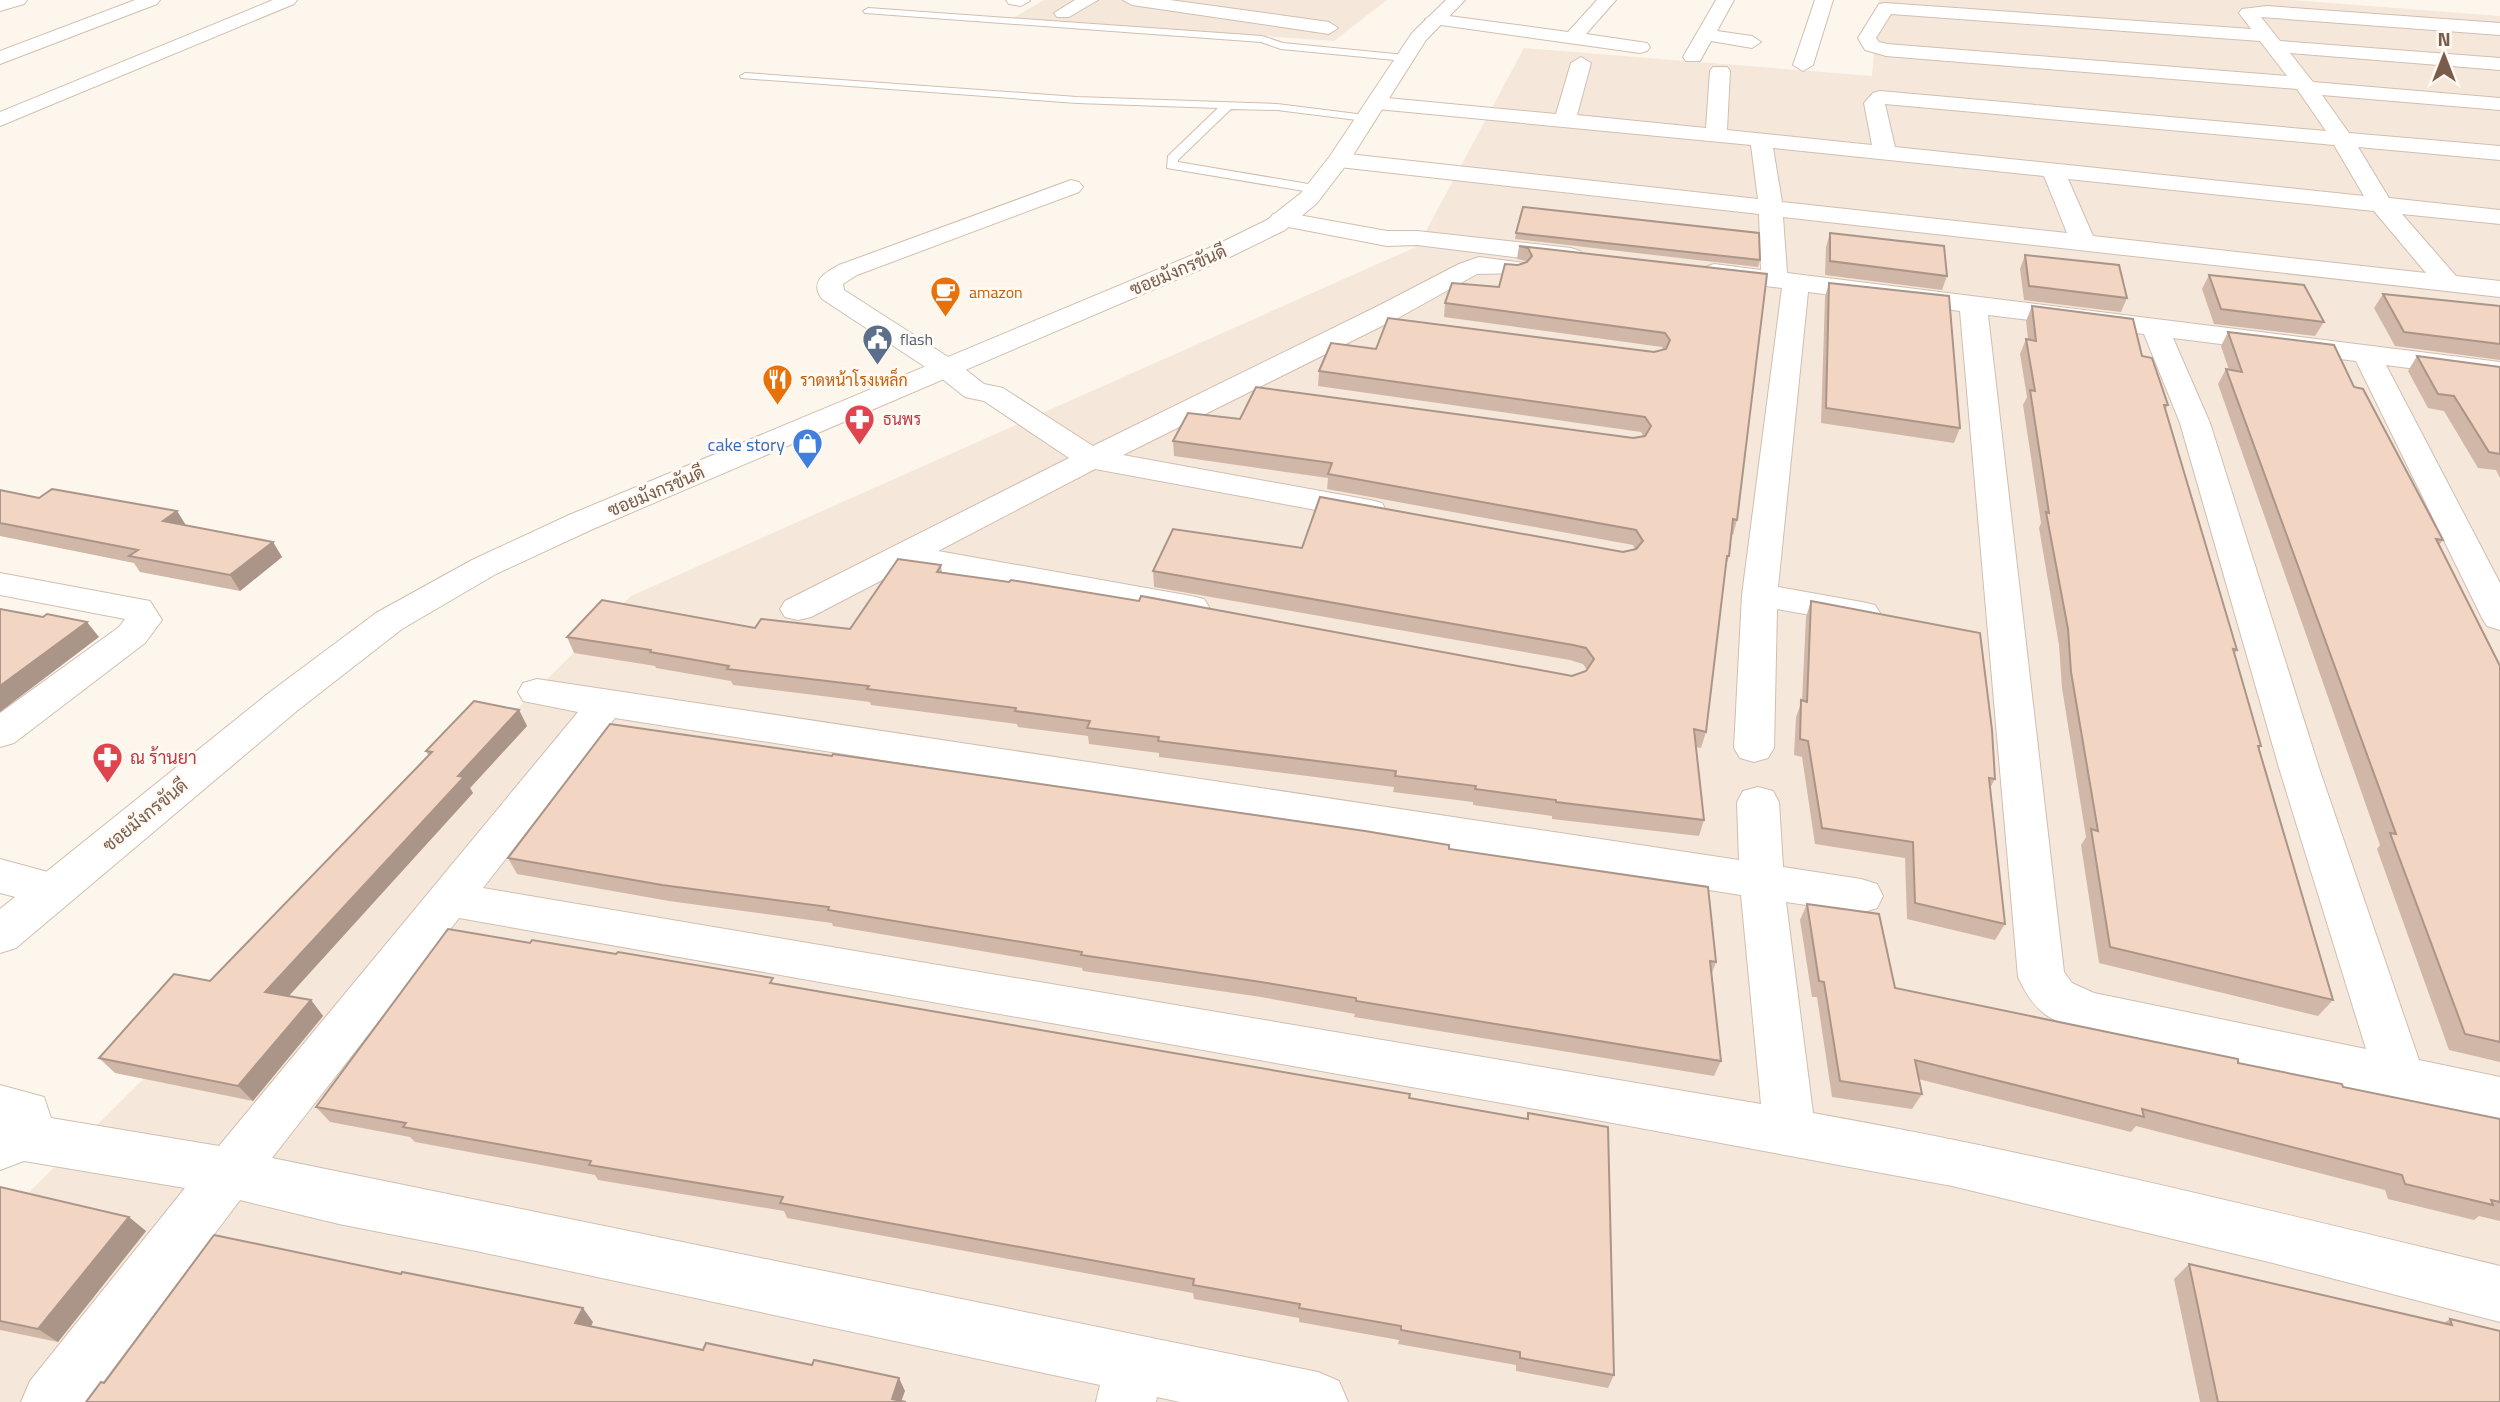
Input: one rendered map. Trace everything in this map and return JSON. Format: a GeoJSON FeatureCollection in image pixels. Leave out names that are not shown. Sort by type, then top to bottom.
{"type":"FeatureCollection","features":[{"type":"Feature","properties":{"kind":"street"},"geometry":{"type":"LineString","coordinates":[[0,6],[18,0]]}},
{"type":"Feature","properties":{"kind":"street"},"geometry":{"type":"LineString","coordinates":[[0,58],[151,0]]}},
{"type":"Feature","properties":{"kind":"street"},"geometry":{"type":"LineString","coordinates":[[0,120],[288,0]]}},
{"type":"Feature","properties":{"kind":"street"},"geometry":{"type":"LineString","coordinates":[[1063,13],[1089,0]]}},
{"type":"Feature","properties":{"kind":"street"},"geometry":{"type":"LineString","coordinates":[[1132,0],[1196,15],[1329,28]]}},
{"type":"Feature","properties":{"kind":"street"},"geometry":{"type":"LineString","coordinates":[[1196,15],[1220,0]]}},
{"type":"Feature","properties":{"kind":"street"},"geometry":{"type":"LineString","coordinates":[[1573,37],[1607,0]]}},
{"type":"Feature","properties":{"kind":"street"},"geometry":{"type":"LineString","coordinates":[[1693,57],[1725,0]]}},
{"type":"Feature","properties":{"kind":"street"},"geometry":{"type":"LineString","coordinates":[[1803,65],[1820,36],[1824,0]]}},
{"type":"Feature","properties":{"kind":"street"},"geometry":{"type":"LineString","coordinates":[[2083,0],[2097,24]]}},
{"type":"Feature","properties":{"kind":"street"},"geometry":{"type":"LineString","coordinates":[[2500,64],[2053,20],[1955,7],[1885,8],[1867,38],[1868,43],[1886,50],[2500,104]]}},
{"type":"Feature","properties":{"kind":"street"},"geometry":{"type":"LineString","coordinates":[[1445,10],[1573,37],[1640,47]]}},
{"type":"Feature","properties":{"kind":"street","name":"ซอยมังกรขันดี"},"geometry":{"type":"LineString","coordinates":[[0,935],[284,701],[389,621],[484,567],[581,522],[1223,251],[1282,219],[1316,189],[1339,160],[1405,58],[1445,10]]}},
{"type":"Feature","properties":{"kind":"street"},"geometry":{"type":"LineString","coordinates":[[2448,283],[2381,204],[2343,139],[2248,13],[2267,11],[2500,29]]}},
{"type":"Feature","properties":{"kind":"street"},"geometry":{"type":"LineString","coordinates":[[2053,20],[2107,117],[2133,178]]}},
{"type":"Feature","properties":{"kind":"street"},"geometry":{"type":"LineString","coordinates":[[1706,35],[1752,42]]}},
{"type":"Feature","properties":{"kind":"street"},"geometry":{"type":"LineString","coordinates":[[0,44],[74,52]]}},
{"type":"Feature","properties":{"kind":"street"},"geometry":{"type":"LineString","coordinates":[[111,55],[148,59]]}},
{"type":"Feature","properties":{"kind":"street"},"geometry":{"type":"LineString","coordinates":[[1566,120],[1581,63]]}},
{"type":"Feature","properties":{"kind":"street"},"geometry":{"type":"LineString","coordinates":[[1716,135],[1720,71]]}},
{"type":"Feature","properties":{"kind":"street"},"geometry":{"type":"LineString","coordinates":[[1885,153],[1874,103],[1880,97],[2500,153]]}},
{"type":"Feature","properties":{"kind":"street"},"geometry":{"type":"LineString","coordinates":[[1371,110],[1566,120],[2500,218]]}},
{"type":"Feature","properties":{"kind":"street"},"geometry":{"type":"LineString","coordinates":[[1754,748],[1760,595],[1785,280],[1761,139]]}},
{"type":"Feature","properties":{"kind":"street"},"geometry":{"type":"LineString","coordinates":[[1339,160],[2500,289]]}},
{"type":"Feature","properties":{"kind":"street"},"geometry":{"type":"LineString","coordinates":[[2053,170],[2084,244]]}},
{"type":"Feature","properties":{"kind":"street"},"geometry":{"type":"LineString","coordinates":[[1071,187],[848,270],[830,281],[831,293],[956,364],[975,391],[993,394],[1091,459],[1403,516]]}},
{"type":"Feature","properties":{"kind":"street"},"geometry":{"type":"LineString","coordinates":[[798,608],[1479,265],[1595,268],[1417,238],[1407,240],[1355,234],[1282,219]]}},
{"type":"Feature","properties":{"kind":"street"},"geometry":{"type":"LineString","coordinates":[[1690,270],[1973,303],[2500,371]]}},
{"type":"Feature","properties":{"kind":"street"},"geometry":{"type":"LineString","coordinates":[[1973,303],[1993,637],[2041,977],[2055,997],[2087,1012],[2500,1099]]}},
{"type":"Feature","properties":{"kind":"street"},"geometry":{"type":"LineString","coordinates":[[1375,318],[1417,324]]}},
{"type":"Feature","properties":{"kind":"street"},"geometry":{"type":"LineString","coordinates":[[2154,326],[2195,423],[2300,771],[2400,1078]]}},
{"type":"Feature","properties":{"kind":"street"},"geometry":{"type":"LineString","coordinates":[[2367,355],[2500,618]]}},
{"type":"Feature","properties":{"kind":"street"},"geometry":{"type":"LineString","coordinates":[[1238,386],[1292,394]]}},
{"type":"Feature","properties":{"kind":"street"},"geometry":{"type":"LineString","coordinates":[[904,555],[1227,614]]}},
{"type":"Feature","properties":{"kind":"street"},"geometry":{"type":"LineString","coordinates":[[0,584],[137,609],[144,620],[132,635],[0,733]]}},
{"type":"Feature","properties":{"kind":"street"},"geometry":{"type":"LineString","coordinates":[[1760,595],[1897,620]]}},
{"type":"Feature","properties":{"kind":"street"},"geometry":{"type":"LineString","coordinates":[[537,692],[1861,896]]}},
{"type":"Feature","properties":{"kind":"street"},"geometry":{"type":"LineString","coordinates":[[51,1402],[229,1172],[606,703]]}},
{"type":"Feature","properties":{"kind":"street"},"geometry":{"type":"LineString","coordinates":[[1758,802],[1762,882],[1790,1134]]}},
{"type":"Feature","properties":{"kind":"street"},"geometry":{"type":"LineString","coordinates":[[0,876],[54,891]]}},
{"type":"Feature","properties":{"kind":"street"},"geometry":{"type":"LineString","coordinates":[[448,899],[1952,1162],[2273,1237],[2500,1294]]}},
{"type":"Feature","properties":{"kind":"street"},"geometry":{"type":"LineString","coordinates":[[8,1130],[229,1172],[339,1199],[503,1231],[1130,1382],[1318,1402]]}},
{"type":"Feature","properties":{"kind":"lane"},"geometry":{"type":"LineString","coordinates":[[868,10],[1262,39],[1281,46],[1405,58]]}},
{"type":"Feature","properties":{"kind":"lane"},"geometry":{"type":"LineString","coordinates":[[745,76],[1175,105],[1229,104],[1371,110]]}},
{"type":"Feature","properties":{"kind":"lane"},"geometry":{"type":"LineString","coordinates":[[1229,104],[1172,159],[1171,166],[1316,189]]}},
{"type":"Feature","properties":{"kind":"shaded area"},"geometry":{"type":"Polygon","coordinates":[[[1044,0],[1387,0],[1334,41],[1013,18],[1044,0]]]}},
{"type":"Feature","properties":{"kind":"shaded area"},"geometry":{"type":"Polygon","coordinates":[[[1879,0],[2292,0],[2500,16],[2500,1402],[0,1402],[0,1221],[631,596],[1418,246],[1524,48],[1872,76],[1879,0]]]}},
{"type":"Feature","properties":{"kind":"building"},"geometry":{"type":"Polygon","coordinates":[[[1523,207],[1759,233],[1760,260],[1516,233],[1523,207]]]}},
{"type":"Feature","properties":{"kind":"building"},"geometry":{"type":"Polygon","coordinates":[[[1830,233],[1944,246],[1947,276],[1830,261],[1830,233]]]}},
{"type":"Feature","properties":{"kind":"building"},"geometry":{"type":"Polygon","coordinates":[[[1519,246],[1767,274],[1737,520],[1733,519],[1727,556],[1706,732],[1694,729],[1704,820],[1556,802],[1475,789],[1476,786],[1395,776],[1396,771],[1158,741],[1159,737],[1087,728],[1090,721],[1015,711],[1016,708],[867,689],[869,686],[727,669],[729,666],[650,652],[651,650],[567,637],[602,600],[755,628],[761,619],[850,629],[898,559],[941,565],[937,572],[1009,582],[1011,580],[1139,601],[1141,596],[1572,676],[1586,671],[1594,659],[1586,648],[1153,571],[1173,529],[1302,548],[1320,497],[1623,552],[1636,549],[1643,541],[1636,530],[1328,474],[1332,463],[1173,441],[1188,413],[1240,419],[1256,387],[1633,438],[1645,436],[1651,426],[1645,417],[1319,371],[1331,343],[1376,349],[1388,318],[1654,352],[1666,349],[1670,340],[1665,333],[1445,303],[1452,283],[1499,287],[1505,264],[1518,265],[1527,262],[1532,256],[1528,248],[1519,246]]]}},
{"type":"Feature","properties":{"kind":"building"},"geometry":{"type":"Polygon","coordinates":[[[2025,255],[2119,265],[2127,298],[2029,286],[2025,255]]]}},
{"type":"Feature","properties":{"kind":"building"},"geometry":{"type":"Polygon","coordinates":[[[2209,275],[2304,285],[2324,322],[2221,309],[2209,275]]]}},
{"type":"Feature","properties":{"kind":"building"},"geometry":{"type":"Polygon","coordinates":[[[1829,283],[1949,296],[1960,428],[1826,408],[1829,283]]]}},
{"type":"Feature","properties":{"kind":"building"},"geometry":{"type":"Polygon","coordinates":[[[2383,294],[2500,306],[2500,344],[2404,332],[2383,294]]]}},
{"type":"Feature","properties":{"kind":"building"},"geometry":{"type":"Polygon","coordinates":[[[2032,306],[2133,319],[2142,356],[2152,358],[2168,405],[2164,405],[2237,650],[2233,649],[2261,746],[2258,746],[2333,1000],[2110,947],[2091,829],[2098,831],[2071,672],[2068,629],[2046,512],[2049,513],[2030,390],[2035,391],[2026,339],[2036,341],[2032,306]]]}},
{"type":"Feature","properties":{"kind":"building"},"geometry":{"type":"Polygon","coordinates":[[[2228,332],[2334,345],[2354,387],[2363,389],[2443,540],[2436,539],[2500,666],[2500,1042],[2465,1034],[2390,833],[2396,834],[2226,369],[2242,372],[2228,332]]]}},
{"type":"Feature","properties":{"kind":"building"},"geometry":{"type":"Polygon","coordinates":[[[2417,356],[2500,367],[2500,454],[2489,452],[2454,396],[2438,394],[2417,356]]]}},
{"type":"Feature","properties":{"kind":"building"},"geometry":{"type":"Polygon","coordinates":[[[52,489],[177,511],[163,521],[273,542],[230,575],[129,556],[138,550],[0,523],[0,490],[39,498],[52,489]]]}},
{"type":"Feature","properties":{"kind":"building"},"geometry":{"type":"Polygon","coordinates":[[[1811,601],[1980,633],[1992,730],[1995,779],[1989,778],[2005,924],[1915,903],[1913,842],[1822,828],[1808,741],[1800,739],[1801,700],[1807,702],[1811,601]]]}},
{"type":"Feature","properties":{"kind":"building"},"geometry":{"type":"Polygon","coordinates":[[[0,609],[43,617],[47,614],[87,622],[0,686],[0,609]]]}},
{"type":"Feature","properties":{"kind":"building"},"geometry":{"type":"Polygon","coordinates":[[[474,701],[519,710],[458,776],[464,777],[265,992],[311,1000],[238,1086],[99,1058],[174,974],[210,981],[432,752],[426,751],[474,701]]]}},
{"type":"Feature","properties":{"kind":"building"},"geometry":{"type":"Polygon","coordinates":[[[610,724],[1365,831],[1449,845],[1449,849],[1708,887],[1716,962],[1710,961],[1721,1061],[1356,1001],[1356,998],[1261,982],[1081,955],[1082,952],[828,910],[829,907],[662,885],[508,858],[610,724]]]}},
{"type":"Feature","properties":{"kind":"building"},"geometry":{"type":"Polygon","coordinates":[[[1807,904],[1879,914],[1895,988],[2238,1059],[2238,1063],[2500,1119],[2500,1202],[2491,1200],[2493,1205],[2405,1184],[2402,1175],[2142,1109],[2144,1117],[1915,1060],[1922,1094],[1840,1081],[1824,982],[1819,981],[1807,904]]]}},
{"type":"Feature","properties":{"kind":"building"},"geometry":{"type":"Polygon","coordinates":[[[448,929],[530,943],[532,940],[616,954],[618,952],[773,978],[770,983],[1410,1094],[1409,1098],[1528,1119],[1528,1113],[1608,1127],[1614,1375],[1520,1358],[1520,1352],[1401,1330],[1401,1326],[1299,1308],[1300,1304],[1193,1285],[1194,1279],[780,1203],[783,1197],[589,1165],[591,1161],[403,1127],[406,1123],[316,1107],[448,929]]]}},
{"type":"Feature","properties":{"kind":"building"},"geometry":{"type":"Polygon","coordinates":[[[0,1187],[129,1217],[38,1329],[0,1321],[0,1187]]]}},
{"type":"Feature","properties":{"kind":"building"},"geometry":{"type":"Polygon","coordinates":[[[214,1235],[583,1308],[575,1323],[703,1350],[706,1343],[812,1365],[814,1360],[899,1378],[892,1399],[906,1402],[86,1402],[101,1382],[104,1383],[214,1235]]]}},
{"type":"Feature","properties":{"kind":"building"},"geometry":{"type":"Polygon","coordinates":[[[2189,1264],[2452,1325],[2450,1319],[2500,1331],[2500,1402],[2218,1402],[2189,1264]]]}},
{"type":"Feature","properties":{"kind":"place","name":"amazon"},"geometry":{"type":"Point","coordinates":[946,319]}},
{"type":"Feature","properties":{"kind":"place","name":"flash"},"geometry":{"type":"Point","coordinates":[877,366]}},
{"type":"Feature","properties":{"kind":"place","name":"ราดหน้าโรงเหล็ก"},"geometry":{"type":"Point","coordinates":[777,407]}},
{"type":"Feature","properties":{"kind":"place","name":"ธนพร"},"geometry":{"type":"Point","coordinates":[860,446]}},
{"type":"Feature","properties":{"kind":"place","name":"cake story"},"geometry":{"type":"Point","coordinates":[808,471]}},
{"type":"Feature","properties":{"kind":"place","name":"ณ ร้านยา"},"geometry":{"type":"Point","coordinates":[107,784]}}]}
